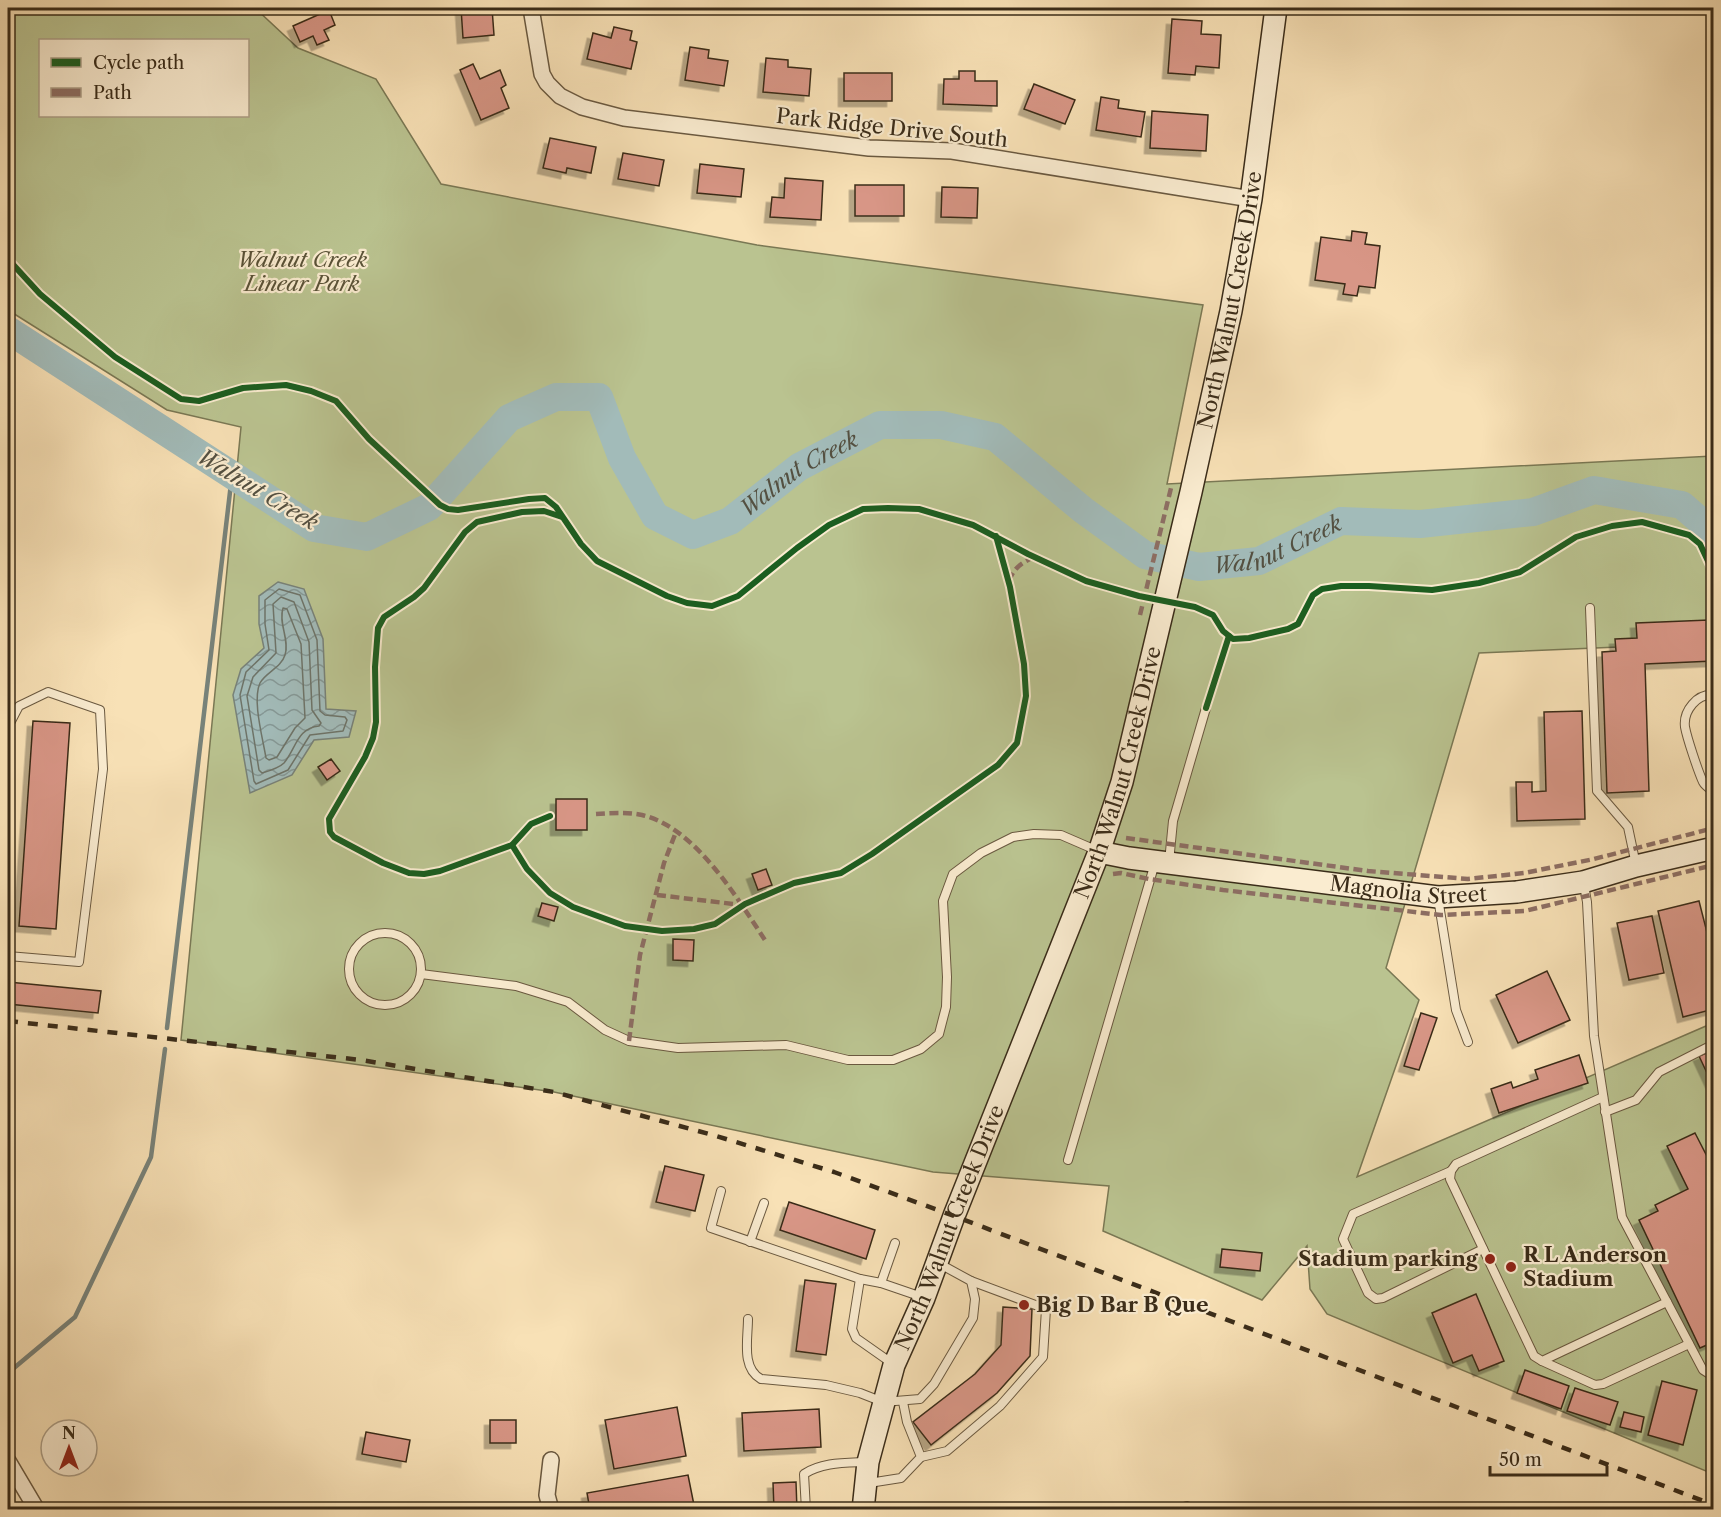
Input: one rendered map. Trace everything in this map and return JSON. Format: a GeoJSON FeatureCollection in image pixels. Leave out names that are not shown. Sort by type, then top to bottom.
{"type":"FeatureCollection","features":[{"type":"Feature","properties":{"kind":"main road","name":"North Walnut Creek Drive"},"geometry":{"type":"LineString","coordinates":[[863,1509],[868,1462],[893,1402],[894,1365],[924,1298],[936,1262],[1100,852],[1122,782],[1191,492],[1231,311],[1251,199],[1276,8]]}},
{"type":"Feature","properties":{"kind":"main road","name":"Magnolia Street"},"geometry":{"type":"LineString","coordinates":[[1100,852],[1438,897],[1517,892],[1583,882],[1636,866],[1713,848]]}},
{"type":"Feature","properties":{"kind":"street","name":"Park Ridge Drive South"},"geometry":{"type":"LineString","coordinates":[[531,8],[542,74],[547,83],[560,96],[582,107],[624,118],[869,148],[952,152],[1251,199]]}},
{"type":"Feature","properties":{"kind":"street"},"geometry":{"type":"LineString","coordinates":[[550,1460],[547,1495],[551,1509]]}},
{"type":"Feature","properties":{"kind":"street"},"geometry":{"type":"LineString","coordinates":[[8,1461],[37,1509]]}},
{"type":"Feature","properties":{"kind":"lane"},"geometry":{"type":"LineString","coordinates":[[1590,608],[1597,791],[1628,827],[1636,866]]}},
{"type":"Feature","properties":{"kind":"lane"},"geometry":{"type":"LineString","coordinates":[[8,727],[19,706],[48,692],[100,710],[103,769],[79,962],[8,956]]}},
{"type":"Feature","properties":{"kind":"lane"},"geometry":{"type":"LineString","coordinates":[[1713,695],[1701,697],[1691,705],[1685,726],[1704,784],[1713,792]]}},
{"type":"Feature","properties":{"kind":"lane"},"geometry":{"type":"LineString","coordinates":[[1068,1160],[1162,862],[1206,708]]}},
{"type":"Feature","properties":{"kind":"lane"},"geometry":{"type":"LineString","coordinates":[[421,974],[516,986],[568,1002],[605,1030],[629,1041],[678,1048],[786,1045],[848,1060],[893,1060],[921,1049],[939,1034],[946,1007],[947,977],[943,902],[953,874],[981,853],[1013,837],[1034,834],[1061,835],[1100,852]]}},
{"type":"Feature","properties":{"kind":"lane"},"geometry":{"type":"LineString","coordinates":[[1583,882],[1587,902],[1594,1036],[1622,1217],[1703,1370],[1713,1377]]}},
{"type":"Feature","properties":{"kind":"lane"},"geometry":{"type":"LineString","coordinates":[[1438,897],[1456,1010],[1468,1042]]}},
{"type":"Feature","properties":{"kind":"lane"},"geometry":{"type":"LineString","coordinates":[[386,932],[397,934],[415,948],[420,958],[421,974],[414,991],[406,999],[394,1004],[382,1005],[370,1002],[356,989],[349,972],[350,959],[355,948],[364,939],[386,932]]}},
{"type":"Feature","properties":{"kind":"lane"},"geometry":{"type":"LineString","coordinates":[[1605,1112],[1636,1100],[1659,1072],[1713,1044]]}},
{"type":"Feature","properties":{"kind":"lane"},"geometry":{"type":"LineString","coordinates":[[1483,1249],[1383,1298],[1376,1299],[1368,1293],[1343,1239],[1353,1214],[1450,1172],[1456,1164],[1603,1097]]}},
{"type":"Feature","properties":{"kind":"lane"},"geometry":{"type":"LineString","coordinates":[[1450,1172],[1450,1179],[1534,1356],[1594,1385],[1603,1384],[1689,1344]]}},
{"type":"Feature","properties":{"kind":"lane"},"geometry":{"type":"LineString","coordinates":[[721,1191],[711,1228],[860,1279],[881,1283],[924,1298]]}},
{"type":"Feature","properties":{"kind":"lane"},"geometry":{"type":"LineString","coordinates":[[750,1242],[764,1203]]}},
{"type":"Feature","properties":{"kind":"lane"},"geometry":{"type":"LineString","coordinates":[[881,1283],[895,1243]]}},
{"type":"Feature","properties":{"kind":"lane"},"geometry":{"type":"LineString","coordinates":[[864,1484],[901,1478],[921,1457],[947,1450],[1000,1406],[1043,1357],[1046,1309],[971,1281],[936,1262]]}},
{"type":"Feature","properties":{"kind":"lane"},"geometry":{"type":"LineString","coordinates":[[860,1279],[852,1329],[856,1338],[894,1365]]}},
{"type":"Feature","properties":{"kind":"lane"},"geometry":{"type":"LineString","coordinates":[[748,1319],[748,1364],[753,1374],[761,1379],[826,1385],[893,1402],[920,1399],[934,1384],[973,1318],[975,1299],[971,1281]]}},
{"type":"Feature","properties":{"kind":"lane"},"geometry":{"type":"LineString","coordinates":[[1542,1361],[1667,1302]]}},
{"type":"Feature","properties":{"kind":"lane"},"geometry":{"type":"LineString","coordinates":[[893,1402],[907,1422],[921,1457]]}},
{"type":"Feature","properties":{"kind":"lane"},"geometry":{"type":"LineString","coordinates":[[806,1509],[804,1474],[811,1469],[835,1463],[868,1462]]}},
{"type":"Feature","properties":{"kind":"lane"},"geometry":{"type":"LineString","coordinates":[[1175,1509],[1187,1506],[1189,1509]]}},
{"type":"Feature","properties":{"kind":"green space","name":"Walnut Creek Linear Park"},"geometry":{"type":"Polygon","coordinates":[[[8,8],[255,8],[298,48],[376,79],[441,184],[757,245],[1203,305],[1167,484],[1713,456],[1713,643],[1479,653],[1386,968],[1419,1000],[1357,1177],[1713,1023],[1713,1474],[1327,1314],[1310,1289],[1307,1246],[1262,1300],[1103,1231],[1109,1186],[933,1172],[554,1092],[181,1040],[241,427],[167,410],[8,310],[8,8]]]}},
{"type":"Feature","properties":{"kind":"water"},"geometry":{"type":"Polygon","coordinates":[[[278,582],[304,589],[323,639],[326,709],[356,711],[349,737],[314,740],[292,775],[250,793],[233,695],[241,669],[264,648],[259,624],[259,596],[278,582]]]}},
{"type":"Feature","properties":{"kind":"building"},"geometry":{"type":"Polygon","coordinates":[[[461,8],[492,8],[494,35],[463,38],[461,8]]]}},
{"type":"Feature","properties":{"kind":"building"},"geometry":{"type":"Polygon","coordinates":[[[329,10],[335,25],[324,30],[329,40],[317,45],[313,36],[300,42],[293,26],[329,10]]]}},
{"type":"Feature","properties":{"kind":"building"},"geometry":{"type":"Polygon","coordinates":[[[1172,19],[1202,21],[1201,34],[1221,35],[1219,68],[1196,66],[1195,75],[1168,73],[1172,19]]]}},
{"type":"Feature","properties":{"kind":"building"},"geometry":{"type":"Polygon","coordinates":[[[614,27],[632,31],[630,40],[637,42],[631,69],[587,59],[593,33],[611,38],[614,27]]]}},
{"type":"Feature","properties":{"kind":"building"},"geometry":{"type":"Polygon","coordinates":[[[690,47],[709,50],[708,58],[728,61],[724,86],[685,80],[690,47]]]}},
{"type":"Feature","properties":{"kind":"building"},"geometry":{"type":"Polygon","coordinates":[[[766,58],[788,60],[788,67],[811,69],[809,96],[763,92],[766,58]]]}},
{"type":"Feature","properties":{"kind":"building"},"geometry":{"type":"Polygon","coordinates":[[[473,64],[480,79],[500,70],[506,85],[501,88],[509,108],[481,120],[460,70],[473,64]]]}},
{"type":"Feature","properties":{"kind":"building"},"geometry":{"type":"Polygon","coordinates":[[[959,71],[975,71],[975,81],[997,81],[997,106],[943,104],[944,79],[959,79],[959,71]]]}},
{"type":"Feature","properties":{"kind":"building"},"geometry":{"type":"Polygon","coordinates":[[[844,73],[892,73],[892,101],[844,101],[844,73]]]}},
{"type":"Feature","properties":{"kind":"building"},"geometry":{"type":"Polygon","coordinates":[[[1034,84],[1075,100],[1065,124],[1024,109],[1034,84]]]}},
{"type":"Feature","properties":{"kind":"building"},"geometry":{"type":"Polygon","coordinates":[[[1101,97],[1119,100],[1118,108],[1145,112],[1141,137],[1096,130],[1101,97]]]}},
{"type":"Feature","properties":{"kind":"building"},"geometry":{"type":"Polygon","coordinates":[[[1152,111],[1208,115],[1206,151],[1150,148],[1152,111]]]}},
{"type":"Feature","properties":{"kind":"building"},"geometry":{"type":"Polygon","coordinates":[[[550,138],[596,147],[591,173],[567,168],[566,173],[543,168],[550,138]]]}},
{"type":"Feature","properties":{"kind":"building"},"geometry":{"type":"Polygon","coordinates":[[[623,153],[664,160],[659,186],[618,179],[623,153]]]}},
{"type":"Feature","properties":{"kind":"building"},"geometry":{"type":"Polygon","coordinates":[[[700,164],[744,169],[741,197],[697,193],[700,164]]]}},
{"type":"Feature","properties":{"kind":"building"},"geometry":{"type":"Polygon","coordinates":[[[785,178],[823,181],[821,220],[770,217],[772,197],[784,198],[785,178]]]}},
{"type":"Feature","properties":{"kind":"building"},"geometry":{"type":"Polygon","coordinates":[[[855,185],[904,185],[904,216],[855,216],[855,185]]]}},
{"type":"Feature","properties":{"kind":"building"},"geometry":{"type":"Polygon","coordinates":[[[942,187],[978,188],[977,218],[941,217],[942,187]]]}},
{"type":"Feature","properties":{"kind":"building"},"geometry":{"type":"Polygon","coordinates":[[[1352,231],[1367,233],[1365,244],[1380,246],[1375,288],[1359,286],[1357,296],[1343,294],[1345,284],[1315,280],[1321,237],[1351,241],[1352,231]]]}},
{"type":"Feature","properties":{"kind":"building"},"geometry":{"type":"Polygon","coordinates":[[[1709,620],[1709,637],[1714,637],[1714,661],[1645,664],[1649,791],[1607,793],[1602,652],[1616,651],[1615,639],[1637,638],[1636,623],[1709,620]]]}},
{"type":"Feature","properties":{"kind":"building"},"geometry":{"type":"Polygon","coordinates":[[[1582,711],[1585,819],[1517,821],[1516,782],[1532,782],[1532,792],[1546,791],[1544,712],[1582,711]]]}},
{"type":"Feature","properties":{"kind":"building"},"geometry":{"type":"Polygon","coordinates":[[[33,721],[70,723],[56,929],[19,926],[33,721]]]}},
{"type":"Feature","properties":{"kind":"building"},"geometry":{"type":"Polygon","coordinates":[[[331,759],[340,771],[327,780],[318,767],[331,759]]]}},
{"type":"Feature","properties":{"kind":"building"},"geometry":{"type":"Polygon","coordinates":[[[556,799],[587,799],[587,830],[556,830],[556,799]]]}},
{"type":"Feature","properties":{"kind":"building"},"geometry":{"type":"Polygon","coordinates":[[[766,869],[772,885],[758,890],[752,874],[766,869]]]}},
{"type":"Feature","properties":{"kind":"building"},"geometry":{"type":"Polygon","coordinates":[[[1699,901],[1714,960],[1714,1009],[1683,1017],[1658,911],[1699,901]]]}},
{"type":"Feature","properties":{"kind":"building"},"geometry":{"type":"Polygon","coordinates":[[[542,903],[558,907],[554,921],[538,916],[542,903]]]}},
{"type":"Feature","properties":{"kind":"building"},"geometry":{"type":"Polygon","coordinates":[[[1652,916],[1664,973],[1629,980],[1617,923],[1652,916]]]}},
{"type":"Feature","properties":{"kind":"building"},"geometry":{"type":"Polygon","coordinates":[[[673,939],[694,940],[693,961],[673,960],[673,939]]]}},
{"type":"Feature","properties":{"kind":"building"},"geometry":{"type":"Polygon","coordinates":[[[1547,971],[1570,1020],[1518,1043],[1496,995],[1547,971]]]}},
{"type":"Feature","properties":{"kind":"building"},"geometry":{"type":"Polygon","coordinates":[[[8,982],[101,991],[98,1013],[8,1004],[8,982]]]}},
{"type":"Feature","properties":{"kind":"building"},"geometry":{"type":"Polygon","coordinates":[[[1421,1013],[1437,1018],[1419,1070],[1404,1066],[1421,1013]]]}},
{"type":"Feature","properties":{"kind":"building"},"geometry":{"type":"Polygon","coordinates":[[[1714,1050],[1714,1088],[1699,1056],[1714,1050]]]}},
{"type":"Feature","properties":{"kind":"building"},"geometry":{"type":"Polygon","coordinates":[[[1579,1055],[1588,1083],[1499,1113],[1491,1089],[1511,1082],[1513,1088],[1538,1079],[1535,1070],[1579,1055]]]}},
{"type":"Feature","properties":{"kind":"building"},"geometry":{"type":"Polygon","coordinates":[[[1695,1133],[1714,1170],[1714,1342],[1700,1348],[1639,1220],[1658,1211],[1655,1205],[1688,1189],[1667,1146],[1695,1133]]]}},
{"type":"Feature","properties":{"kind":"building"},"geometry":{"type":"Polygon","coordinates":[[[665,1166],[704,1175],[695,1211],[656,1202],[665,1166]]]}},
{"type":"Feature","properties":{"kind":"building"},"geometry":{"type":"Polygon","coordinates":[[[789,1202],[875,1230],[866,1259],[780,1230],[789,1202]]]}},
{"type":"Feature","properties":{"kind":"building"},"geometry":{"type":"Polygon","coordinates":[[[1222,1249],[1262,1253],[1260,1271],[1220,1267],[1222,1249]]]}},
{"type":"Feature","properties":{"kind":"building"},"geometry":{"type":"Polygon","coordinates":[[[805,1280],[836,1284],[826,1355],[796,1351],[805,1280]]]}},
{"type":"Feature","properties":{"kind":"building"},"geometry":{"type":"Polygon","coordinates":[[[1476,1294],[1504,1361],[1479,1371],[1472,1355],[1453,1363],[1432,1313],[1476,1294]]]}},
{"type":"Feature","properties":{"kind":"building"},"geometry":{"type":"Polygon","coordinates":[[[1003,1307],[1032,1309],[1030,1356],[997,1393],[931,1445],[913,1422],[975,1374],[1001,1345],[1003,1307]]]}},
{"type":"Feature","properties":{"kind":"building"},"geometry":{"type":"Polygon","coordinates":[[[1525,1370],[1569,1386],[1561,1409],[1517,1393],[1525,1370]]]}},
{"type":"Feature","properties":{"kind":"building"},"geometry":{"type":"Polygon","coordinates":[[[1662,1381],[1697,1390],[1683,1445],[1648,1435],[1662,1381]]]}},
{"type":"Feature","properties":{"kind":"building"},"geometry":{"type":"Polygon","coordinates":[[[1575,1388],[1618,1402],[1610,1425],[1567,1411],[1575,1388]]]}},
{"type":"Feature","properties":{"kind":"building"},"geometry":{"type":"Polygon","coordinates":[[[677,1407],[686,1456],[614,1469],[605,1420],[677,1407]]]}},
{"type":"Feature","properties":{"kind":"building"},"geometry":{"type":"Polygon","coordinates":[[[819,1409],[821,1447],[744,1451],[742,1413],[819,1409]]]}},
{"type":"Feature","properties":{"kind":"building"},"geometry":{"type":"Polygon","coordinates":[[[1624,1412],[1644,1417],[1641,1432],[1620,1427],[1624,1412]]]}},
{"type":"Feature","properties":{"kind":"building"},"geometry":{"type":"Polygon","coordinates":[[[490,1420],[516,1420],[516,1443],[490,1443],[490,1420]]]}},
{"type":"Feature","properties":{"kind":"building"},"geometry":{"type":"Polygon","coordinates":[[[366,1432],[410,1440],[406,1462],[362,1454],[366,1432]]]}},
{"type":"Feature","properties":{"kind":"building"},"geometry":{"type":"Polygon","coordinates":[[[688,1475],[695,1510],[590,1510],[587,1493],[688,1475]]]}},
{"type":"Feature","properties":{"kind":"building"},"geometry":{"type":"Polygon","coordinates":[[[796,1482],[797,1510],[774,1510],[773,1483],[796,1482]]]}},
{"type":"Feature","properties":{"kind":"waterway","name":"Walnut Creek"},"geometry":{"type":"LineString","coordinates":[[8,330],[314,528],[367,537],[429,507],[509,418],[556,397],[599,397],[622,458],[655,516],[693,535],[730,521],[799,467],[880,425],[941,425],[995,437],[1083,510],[1145,555],[1199,567],[1259,561],[1341,521],[1420,524],[1533,512],[1594,490],[1682,505],[1714,533]]}},
{"type":"Feature","properties":{"kind":"waterway"},"geometry":{"type":"LineString","coordinates":[[167,1028],[232,475]]}},
{"type":"Feature","properties":{"kind":"waterway"},"geometry":{"type":"LineString","coordinates":[[8,1373],[75,1317],[151,1157],[165,1049]]}},
{"type":"Feature","properties":{"kind":"railway"},"geometry":{"type":"LineString","coordinates":[[8,1021],[361,1060],[554,1092],[713,1135],[834,1172],[954,1216],[1714,1505]]}},
{"type":"Feature","properties":{"kind":"marked path"},"geometry":{"type":"LineString","coordinates":[[1140,615],[1171,488]]}},
{"type":"Feature","properties":{"kind":"marked path"},"geometry":{"type":"LineString","coordinates":[[1009,581],[1018,566],[1034,557]]}},
{"type":"Feature","properties":{"kind":"marked path"},"geometry":{"type":"LineString","coordinates":[[596,814],[642,815],[661,822],[680,834],[713,866],[765,940]]}},
{"type":"Feature","properties":{"kind":"marked path"},"geometry":{"type":"LineString","coordinates":[[1126,838],[1368,871],[1468,879],[1524,873],[1594,859],[1714,828]]}},
{"type":"Feature","properties":{"kind":"marked path"},"geometry":{"type":"LineString","coordinates":[[629,1041],[640,955],[664,863],[676,832]]}},
{"type":"Feature","properties":{"kind":"marked path"},"geometry":{"type":"LineString","coordinates":[[1113,874],[1121,873],[1223,890],[1441,915],[1525,911],[1714,865]]}},
{"type":"Feature","properties":{"kind":"marked path"},"geometry":{"type":"LineString","coordinates":[[657,895],[742,905]]}},
{"type":"Feature","properties":{"kind":"cycle path"},"geometry":{"type":"LineString","coordinates":[[8,259],[40,294],[115,357],[181,399],[199,401],[243,388],[286,385],[311,391],[336,401],[369,439],[440,505],[458,510],[545,498],[556,507],[581,544],[597,561],[667,596],[687,603],[712,606],[738,596],[829,525],[863,509],[888,508],[919,509],[973,525],[1086,581],[1139,596],[1195,607],[1213,615],[1223,631],[1233,639],[1249,638],[1288,629],[1298,624],[1313,595],[1322,589],[1369,586],[1432,590],[1479,583],[1520,572],[1576,537],[1612,526],[1642,522],[1689,535],[1700,544],[1714,574]]}},
{"type":"Feature","properties":{"kind":"cycle path"},"geometry":{"type":"LineString","coordinates":[[550,816],[531,824],[512,845],[440,871],[424,874],[409,873],[383,863],[334,837],[330,832],[329,819],[365,757],[373,738],[376,722],[375,667],[378,628],[384,617],[424,588],[465,532],[477,522],[522,512],[544,511],[562,517]]}},
{"type":"Feature","properties":{"kind":"cycle path"},"geometry":{"type":"LineString","coordinates":[[512,845],[527,869],[550,893],[573,907],[625,926],[662,931],[694,929],[715,924],[745,904],[794,883],[841,873],[872,854],[998,765],[1017,743],[1026,696],[1024,664],[1010,587],[996,536]]}},
{"type":"Feature","properties":{"kind":"cycle path"},"geometry":{"type":"LineString","coordinates":[[1206,708],[1229,636]]}},
{"type":"Feature","properties":{"kind":"place","name":"Stadium parking"},"geometry":{"type":"Point","coordinates":[1490,1259]}},
{"type":"Feature","properties":{"kind":"place","name":"R L Anderson Stadium"},"geometry":{"type":"Point","coordinates":[1511,1267]}},
{"type":"Feature","properties":{"kind":"place","name":"Big D Bar B Que"},"geometry":{"type":"Point","coordinates":[1024,1305]}}]}
